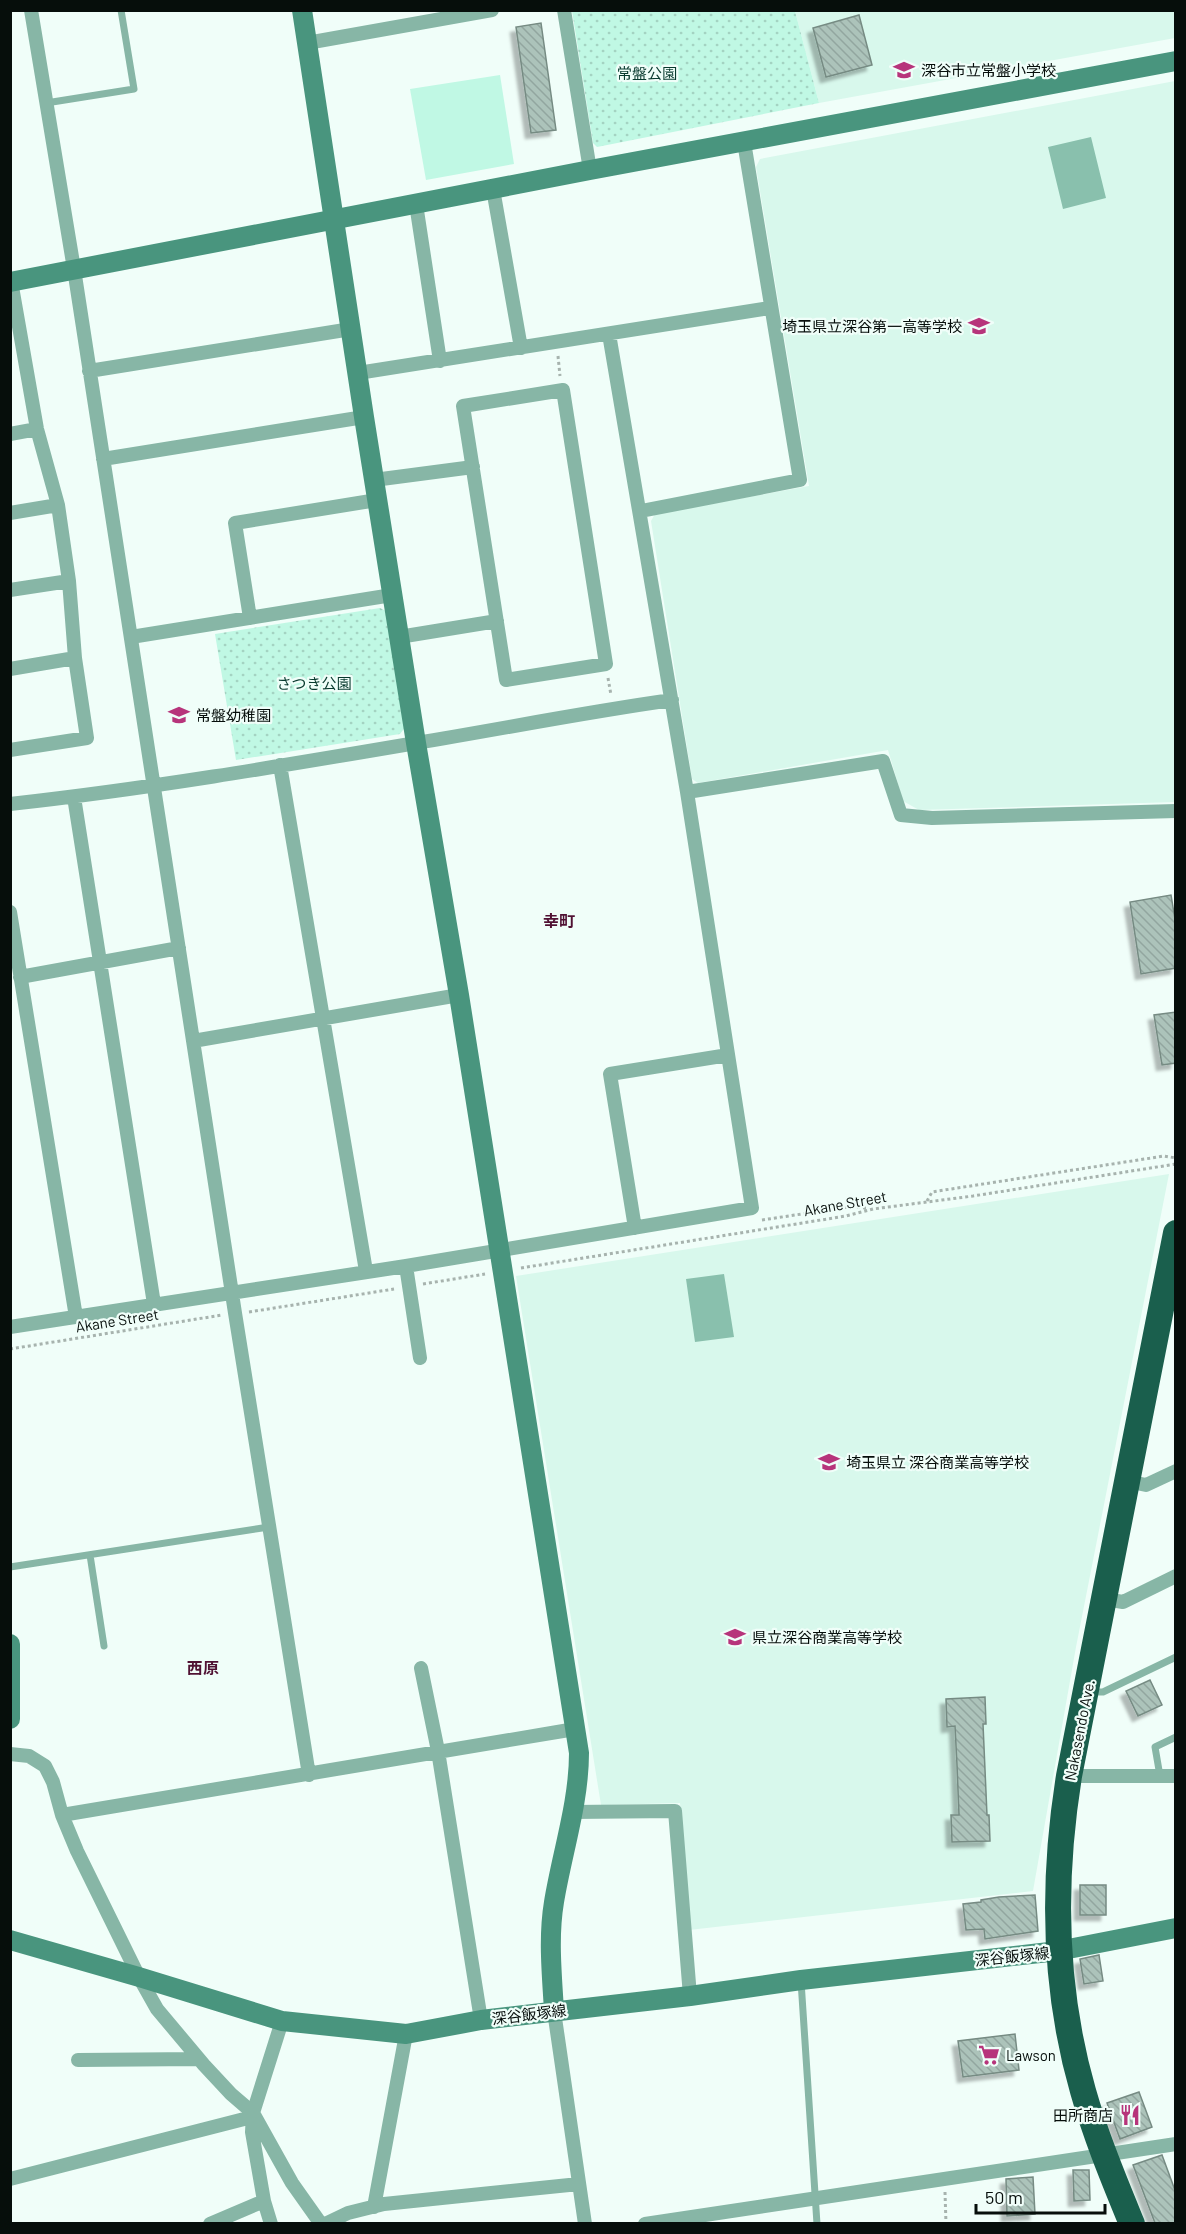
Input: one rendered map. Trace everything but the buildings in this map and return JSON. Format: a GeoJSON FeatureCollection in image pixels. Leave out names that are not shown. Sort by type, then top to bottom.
{"type":"FeatureCollection","features":[{"type":"Feature","properties":{"kind":"highway","name":"Nakasendo Ave."},"geometry":{"type":"LineString","coordinates":[[1132,2223],[1104,2155],[1074,2056],[1058,1951],[1058,1862],[1070,1776],[1176,1233]]}},
{"type":"Feature","properties":{"kind":"street"},"geometry":{"type":"LineString","coordinates":[[31,10],[74,269],[231,1292],[309,1774]]}},
{"type":"Feature","properties":{"kind":"street"},"geometry":{"type":"LineString","coordinates":[[302,10],[392,595],[459,995],[575,1729],[579,1769],[550,1933],[554,2011],[585,2223]]}},
{"type":"Feature","properties":{"kind":"street"},"geometry":{"type":"LineString","coordinates":[[307,43],[492,10]]}},
{"type":"Feature","properties":{"kind":"street"},"geometry":{"type":"LineString","coordinates":[[564,10],[590,170]]}},
{"type":"Feature","properties":{"kind":"street"},"geometry":{"type":"LineString","coordinates":[[10,750],[87,738],[75,657],[69,580],[58,506],[17,352],[11,281],[1176,61]]}},
{"type":"Feature","properties":{"kind":"street"},"geometry":{"type":"LineString","coordinates":[[641,511],[800,480],[744,142]]}},
{"type":"Feature","properties":{"kind":"street"},"geometry":{"type":"LineString","coordinates":[[493,189],[521,348]]}},
{"type":"Feature","properties":{"kind":"street"},"geometry":{"type":"LineString","coordinates":[[416,204],[440,361]]}},
{"type":"Feature","properties":{"kind":"street"},"geometry":{"type":"LineString","coordinates":[[358,373],[770,308]]}},
{"type":"Feature","properties":{"kind":"street"},"geometry":{"type":"LineString","coordinates":[[89,371],[351,329]]}},
{"type":"Feature","properties":{"kind":"street"},"geometry":{"type":"LineString","coordinates":[[10,1327],[406,1266],[752,1208],[672,700],[609,334]]}},
{"type":"Feature","properties":{"kind":"street"},"geometry":{"type":"LineString","coordinates":[[562,390],[606,664],[506,680],[463,406],[562,390]]}},
{"type":"Feature","properties":{"kind":"street"},"geometry":{"type":"LineString","coordinates":[[103,459],[364,417]]}},
{"type":"Feature","properties":{"kind":"street"},"geometry":{"type":"LineString","coordinates":[[10,434],[37,429]]}},
{"type":"Feature","properties":{"kind":"street"},"geometry":{"type":"LineString","coordinates":[[374,480],[473,466]]}},
{"type":"Feature","properties":{"kind":"street"},"geometry":{"type":"LineString","coordinates":[[250,618],[235,523],[377,500]]}},
{"type":"Feature","properties":{"kind":"street"},"geometry":{"type":"LineString","coordinates":[[10,513],[58,506]]}},
{"type":"Feature","properties":{"kind":"street"},"geometry":{"type":"LineString","coordinates":[[10,590],[69,580]]}},
{"type":"Feature","properties":{"kind":"street"},"geometry":{"type":"LineString","coordinates":[[131,637],[392,595]]}},
{"type":"Feature","properties":{"kind":"street"},"geometry":{"type":"LineString","coordinates":[[399,637],[497,621]]}},
{"type":"Feature","properties":{"kind":"street"},"geometry":{"type":"LineString","coordinates":[[10,669],[75,657]]}},
{"type":"Feature","properties":{"kind":"street"},"geometry":{"type":"LineString","coordinates":[[10,804],[74,797],[280,765],[672,700]]}},
{"type":"Feature","properties":{"kind":"street"},"geometry":{"type":"LineString","coordinates":[[687,792],[883,761],[901,815],[932,818],[1176,811]]}},
{"type":"Feature","properties":{"kind":"street"},"geometry":{"type":"LineString","coordinates":[[280,765],[366,1271]]}},
{"type":"Feature","properties":{"kind":"street"},"geometry":{"type":"LineString","coordinates":[[74,797],[154,1304]]}},
{"type":"Feature","properties":{"kind":"street"},"geometry":{"type":"LineString","coordinates":[[10,912],[76,1317]]}},
{"type":"Feature","properties":{"kind":"street"},"geometry":{"type":"LineString","coordinates":[[20,977],[179,948]]}},
{"type":"Feature","properties":{"kind":"street"},"geometry":{"type":"LineString","coordinates":[[193,1041],[459,995]]}},
{"type":"Feature","properties":{"kind":"street"},"geometry":{"type":"LineString","coordinates":[[635,1228],[610,1074],[728,1055]]}},
{"type":"Feature","properties":{"kind":"street"},"geometry":{"type":"LineString","coordinates":[[406,1266],[420,1358]]}},
{"type":"Feature","properties":{"kind":"street"},"geometry":{"type":"LineString","coordinates":[[1127,1481],[1146,1485],[1176,1471]]}},
{"type":"Feature","properties":{"kind":"street"},"geometry":{"type":"LineString","coordinates":[[1105,1599],[1123,1602],[1176,1576]]}},
{"type":"Feature","properties":{"kind":"street"},"geometry":{"type":"LineString","coordinates":[[10,1644],[10,1719]]}},
{"type":"Feature","properties":{"kind":"street"},"geometry":{"type":"LineString","coordinates":[[421,1668],[438,1751],[481,2020]]}},
{"type":"Feature","properties":{"kind":"street"},"geometry":{"type":"LineString","coordinates":[[62,1815],[575,1729]]}},
{"type":"Feature","properties":{"kind":"street"},"geometry":{"type":"LineString","coordinates":[[10,1754],[29,1756],[45,1766],[53,1782],[62,1815],[98,1895],[157,2009],[199,2059],[253,2115],[292,2183],[323,2223],[384,2204],[579,2184]]}},
{"type":"Feature","properties":{"kind":"street"},"geometry":{"type":"LineString","coordinates":[[1070,1776],[1176,1776]]}},
{"type":"Feature","properties":{"kind":"street"},"geometry":{"type":"LineString","coordinates":[[572,1812],[675,1811],[690,1996]]}},
{"type":"Feature","properties":{"kind":"street","name":"深谷飯塚線"},"geometry":{"type":"LineString","coordinates":[[10,1940],[282,2021],[405,2034],[481,2020],[1058,1951],[1176,1928]]}},
{"type":"Feature","properties":{"kind":"street"},"geometry":{"type":"LineString","coordinates":[[271,2223],[264,2201],[252,2132],[253,2115],[282,2021]]}},
{"type":"Feature","properties":{"kind":"street"},"geometry":{"type":"LineString","coordinates":[[374,2206],[405,2034]]}},
{"type":"Feature","properties":{"kind":"street"},"geometry":{"type":"LineString","coordinates":[[78,2060],[199,2059]]}},
{"type":"Feature","properties":{"kind":"street"},"geometry":{"type":"LineString","coordinates":[[10,2179],[253,2115]]}},
{"type":"Feature","properties":{"kind":"street"},"geometry":{"type":"LineString","coordinates":[[645,2223],[1176,2144]]}},
{"type":"Feature","properties":{"kind":"street"},"geometry":{"type":"LineString","coordinates":[[210,2223],[264,2201]]}},
{"type":"Feature","properties":{"kind":"lane"},"geometry":{"type":"LineString","coordinates":[[45,104],[134,89],[121,10]]}},
{"type":"Feature","properties":{"kind":"lane"},"geometry":{"type":"LineString","coordinates":[[10,1567],[269,1527]]}},
{"type":"Feature","properties":{"kind":"lane"},"geometry":{"type":"LineString","coordinates":[[90,1555],[104,1646]]}},
{"type":"Feature","properties":{"kind":"lane"},"geometry":{"type":"LineString","coordinates":[[1087,1692],[1103,1692],[1176,1657]]}},
{"type":"Feature","properties":{"kind":"lane"},"geometry":{"type":"LineString","coordinates":[[1160,1776],[1155,1747],[1176,1737]]}},
{"type":"Feature","properties":{"kind":"lane"},"geometry":{"type":"LineString","coordinates":[[801,1980],[818,2223]]}},
{"type":"Feature","properties":{"kind":"path"},"geometry":{"type":"LineString","coordinates":[[555,343],[562,390]]}},
{"type":"Feature","properties":{"kind":"path"},"geometry":{"type":"LineString","coordinates":[[606,664],[614,708]]}},
{"type":"Feature","properties":{"kind":"path"},"geometry":{"type":"LineString","coordinates":[[927,1202],[932,1192],[1164,1156],[1176,1158]]}},
{"type":"Feature","properties":{"kind":"path","name":"Akane Street"},"geometry":{"type":"LineString","coordinates":[[520,1268],[824,1220],[873,1209],[1176,1164]]}},
{"type":"Feature","properties":{"kind":"path"},"geometry":{"type":"LineString","coordinates":[[417,1283],[469,1277],[489,1272]]}},
{"type":"Feature","properties":{"kind":"path"},"geometry":{"type":"LineString","coordinates":[[243,1312],[380,1292],[400,1286]]}},
{"type":"Feature","properties":{"kind":"path","name":"Akane Street"},"geometry":{"type":"LineString","coordinates":[[10,1349],[227,1315]]}},
{"type":"Feature","properties":{"kind":"path"},"geometry":{"type":"LineString","coordinates":[[945,2179],[946,2223]]}},
{"type":"Feature","properties":{"kind":"shaded area","name":"深谷市立常盤小学校"},"geometry":{"type":"Polygon","coordinates":[[[795,11],[1175,11],[1175,38],[819,103],[795,11]]]}},
{"type":"Feature","properties":{"kind":"shaded area","name":"埼玉県立深谷第一高等学校"},"geometry":{"type":"Polygon","coordinates":[[[1175,81],[1175,802],[919,810],[903,801],[888,750],[698,783],[692,779],[651,521],[655,514],[809,486],[756,167],[760,159],[1175,81]]]}},
{"type":"Feature","properties":{"kind":"shaded area"},"geometry":{"type":"Polygon","coordinates":[[[1091,137],[1106,198],[1063,209],[1048,147],[1091,137]]]}},
{"type":"Feature","properties":{"kind":"shaded area","name":"埼玉県立 深谷商業高等学校"},"geometry":{"type":"Polygon","coordinates":[[[1169,1174],[1076,1647],[1033,1891],[689,1930],[680,1803],[601,1805],[516,1276],[1169,1174]]]}},
{"type":"Feature","properties":{"kind":"shaded area"},"geometry":{"type":"Polygon","coordinates":[[[724,1274],[734,1337],[695,1342],[686,1279],[724,1274]]]}},
{"type":"Feature","properties":{"kind":"green space","name":"常盤公園"},"geometry":{"type":"Polygon","coordinates":[[[572,11],[795,11],[819,103],[597,147],[593,143],[572,11]]]}},
{"type":"Feature","properties":{"kind":"green space"},"geometry":{"type":"Polygon","coordinates":[[[500,75],[514,164],[426,180],[410,89],[500,75]]]}},
{"type":"Feature","properties":{"kind":"green space","name":"さつき公園"},"geometry":{"type":"Polygon","coordinates":[[[380,608],[386,611],[406,726],[400,734],[236,760],[215,634],[380,608]]]}},
{"type":"Feature","properties":{"kind":"place","name":"深谷市立常盤小学校"},"geometry":{"type":"Point","coordinates":[904,70]}},
{"type":"Feature","properties":{"kind":"place","name":"埼玉県立深谷第一高等学校"},"geometry":{"type":"Point","coordinates":[979,326]}},
{"type":"Feature","properties":{"kind":"place","name":"常盤幼稚園"},"geometry":{"type":"Point","coordinates":[179,715]}},
{"type":"Feature","properties":{"kind":"place","name":"埼玉県立 深谷商業高等学校"},"geometry":{"type":"Point","coordinates":[829,1462]}},
{"type":"Feature","properties":{"kind":"place","name":"県立深谷商業高等学校"},"geometry":{"type":"Point","coordinates":[735,1637]}},
{"type":"Feature","properties":{"kind":"place","name":"Lawson"},"geometry":{"type":"Point","coordinates":[989,2055]}},
{"type":"Feature","properties":{"kind":"place","name":"田所商店"},"geometry":{"type":"Point","coordinates":[1130,2115]}},
{"type":"Feature","properties":{"kind":"district","name":"幸町"},"geometry":{"type":"Point","coordinates":[559,920]}},
{"type":"Feature","properties":{"kind":"district","name":"西原"},"geometry":{"type":"Point","coordinates":[203,1667]}}]}
